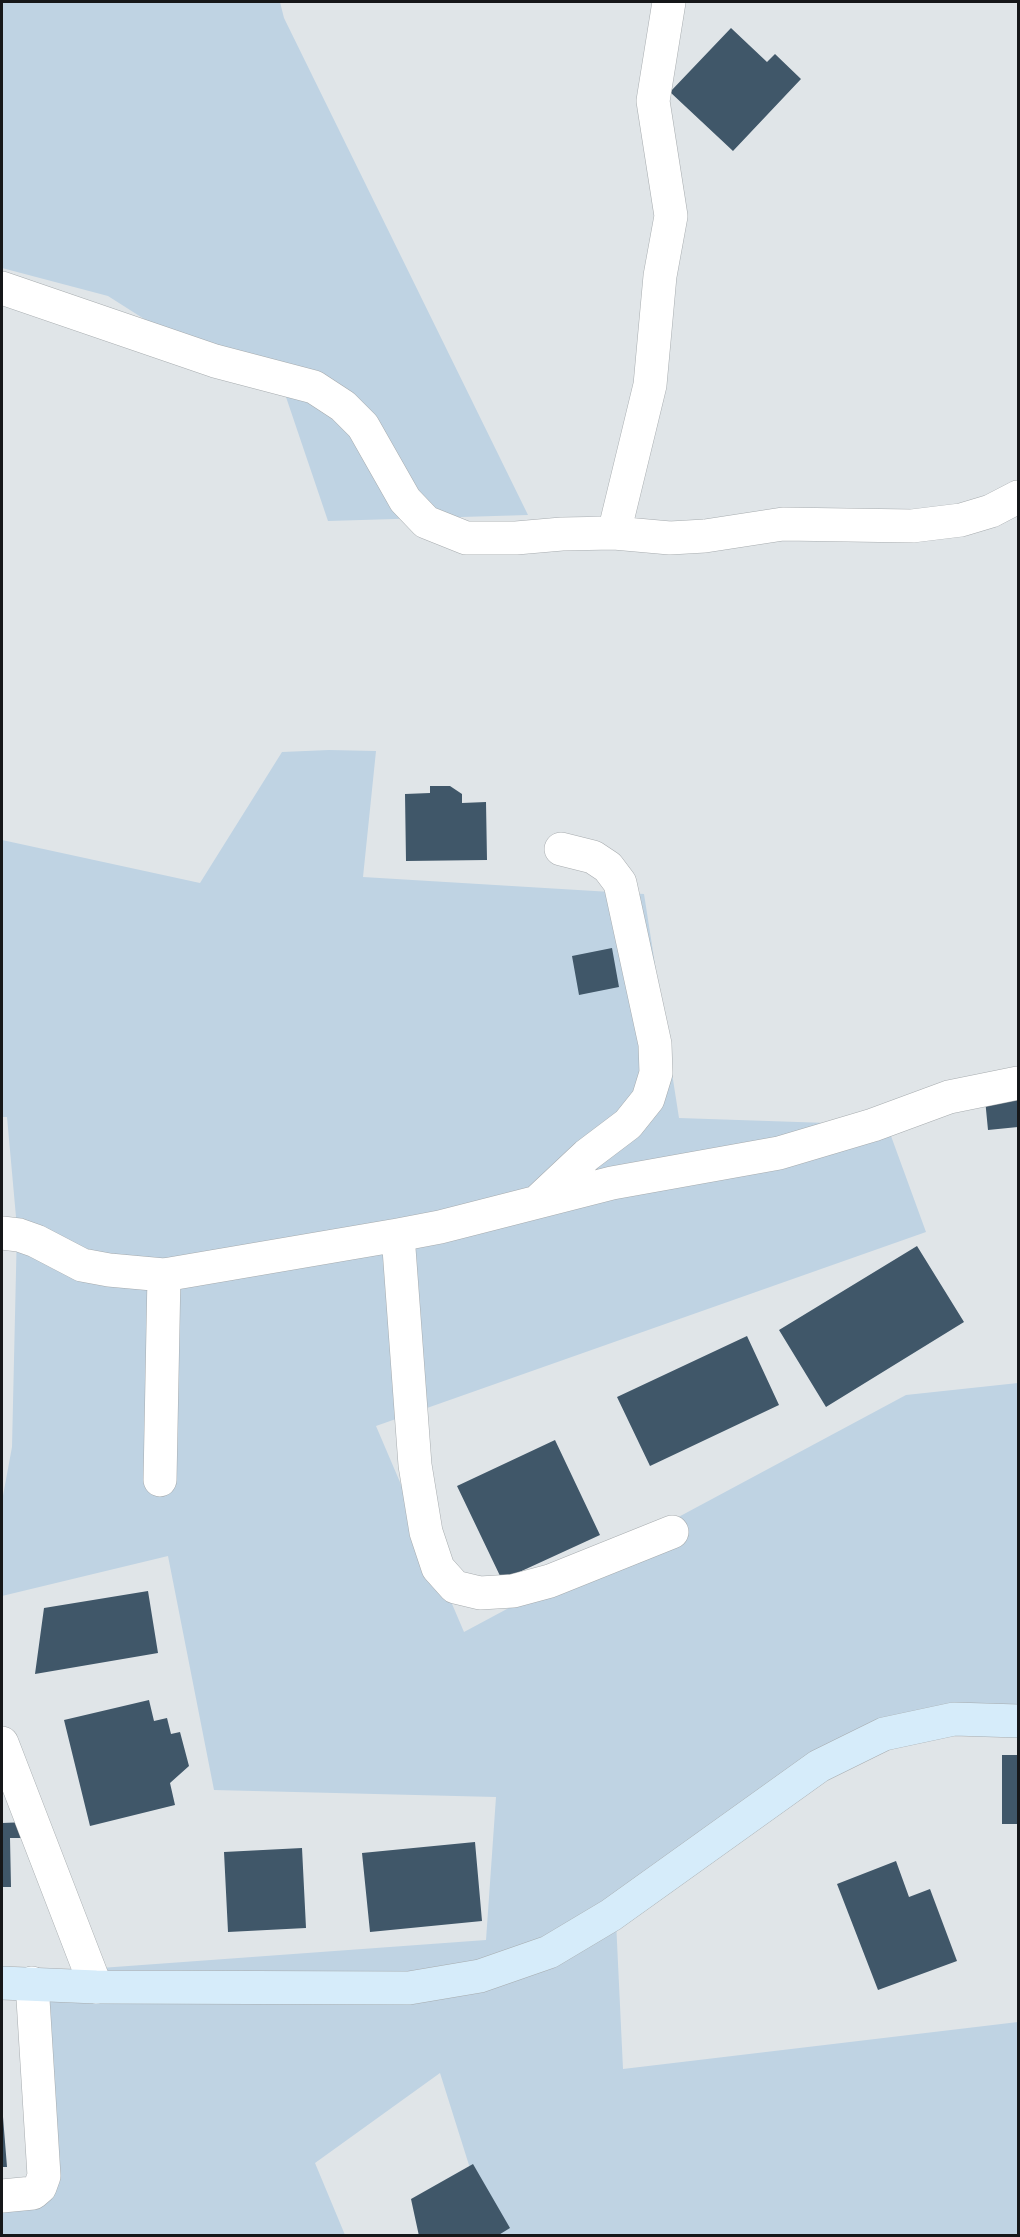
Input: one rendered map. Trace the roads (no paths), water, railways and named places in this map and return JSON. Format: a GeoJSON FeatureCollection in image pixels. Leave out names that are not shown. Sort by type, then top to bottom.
{"type":"FeatureCollection","features":[{"type":"Feature","properties":{"kind":"main road"},"geometry":{"type":"LineString","coordinates":[[17,1983],[96,1987],[409,1988],[480,1976],[549,1952],[611,1915],[819,1766],[884,1734],[954,1719],[1018,1721]]}},
{"type":"Feature","properties":{"kind":"street"},"geometry":{"type":"LineString","coordinates":[[614,533],[650,385],[660,276],[671,216],[653,101],[669,2]]}},
{"type":"Feature","properties":{"kind":"street"},"geometry":{"type":"LineString","coordinates":[[2,288],[93,317],[216,361],[314,387],[343,406],[363,426],[405,500],[426,522],[466,538],[614,533],[670,538],[705,536],[783,524],[912,526],[961,520],[991,511],[1018,497]]}},
{"type":"Feature","properties":{"kind":"street"},"geometry":{"type":"LineString","coordinates":[[536,1203],[586,1155],[628,1124],[648,1099],[656,1073],[655,1044],[620,883],[608,867],[593,857],[561,849]]}},
{"type":"Feature","properties":{"kind":"street"},"geometry":{"type":"LineString","coordinates":[[2,1233],[19,1235],[36,1241],[82,1265],[164,1275],[398,1235],[612,1183],[779,1153],[873,1125],[949,1097],[1018,1083]]}},
{"type":"Feature","properties":{"kind":"street"},"geometry":{"type":"LineString","coordinates":[[398,1235],[415,1465],[426,1533],[438,1568],[454,1587],[480,1593],[513,1591],[550,1581],[672,1532]]}},
{"type":"Feature","properties":{"kind":"street"},"geometry":{"type":"LineString","coordinates":[[160,1480],[164,1275]]}},
{"type":"Feature","properties":{"kind":"street"},"geometry":{"type":"LineString","coordinates":[[2,1743],[96,1987]]}},
{"type":"Feature","properties":{"kind":"street"},"geometry":{"type":"LineString","coordinates":[[2,2196],[33,2193],[40,2187],[44,2176],[17,1983]]}}]}
